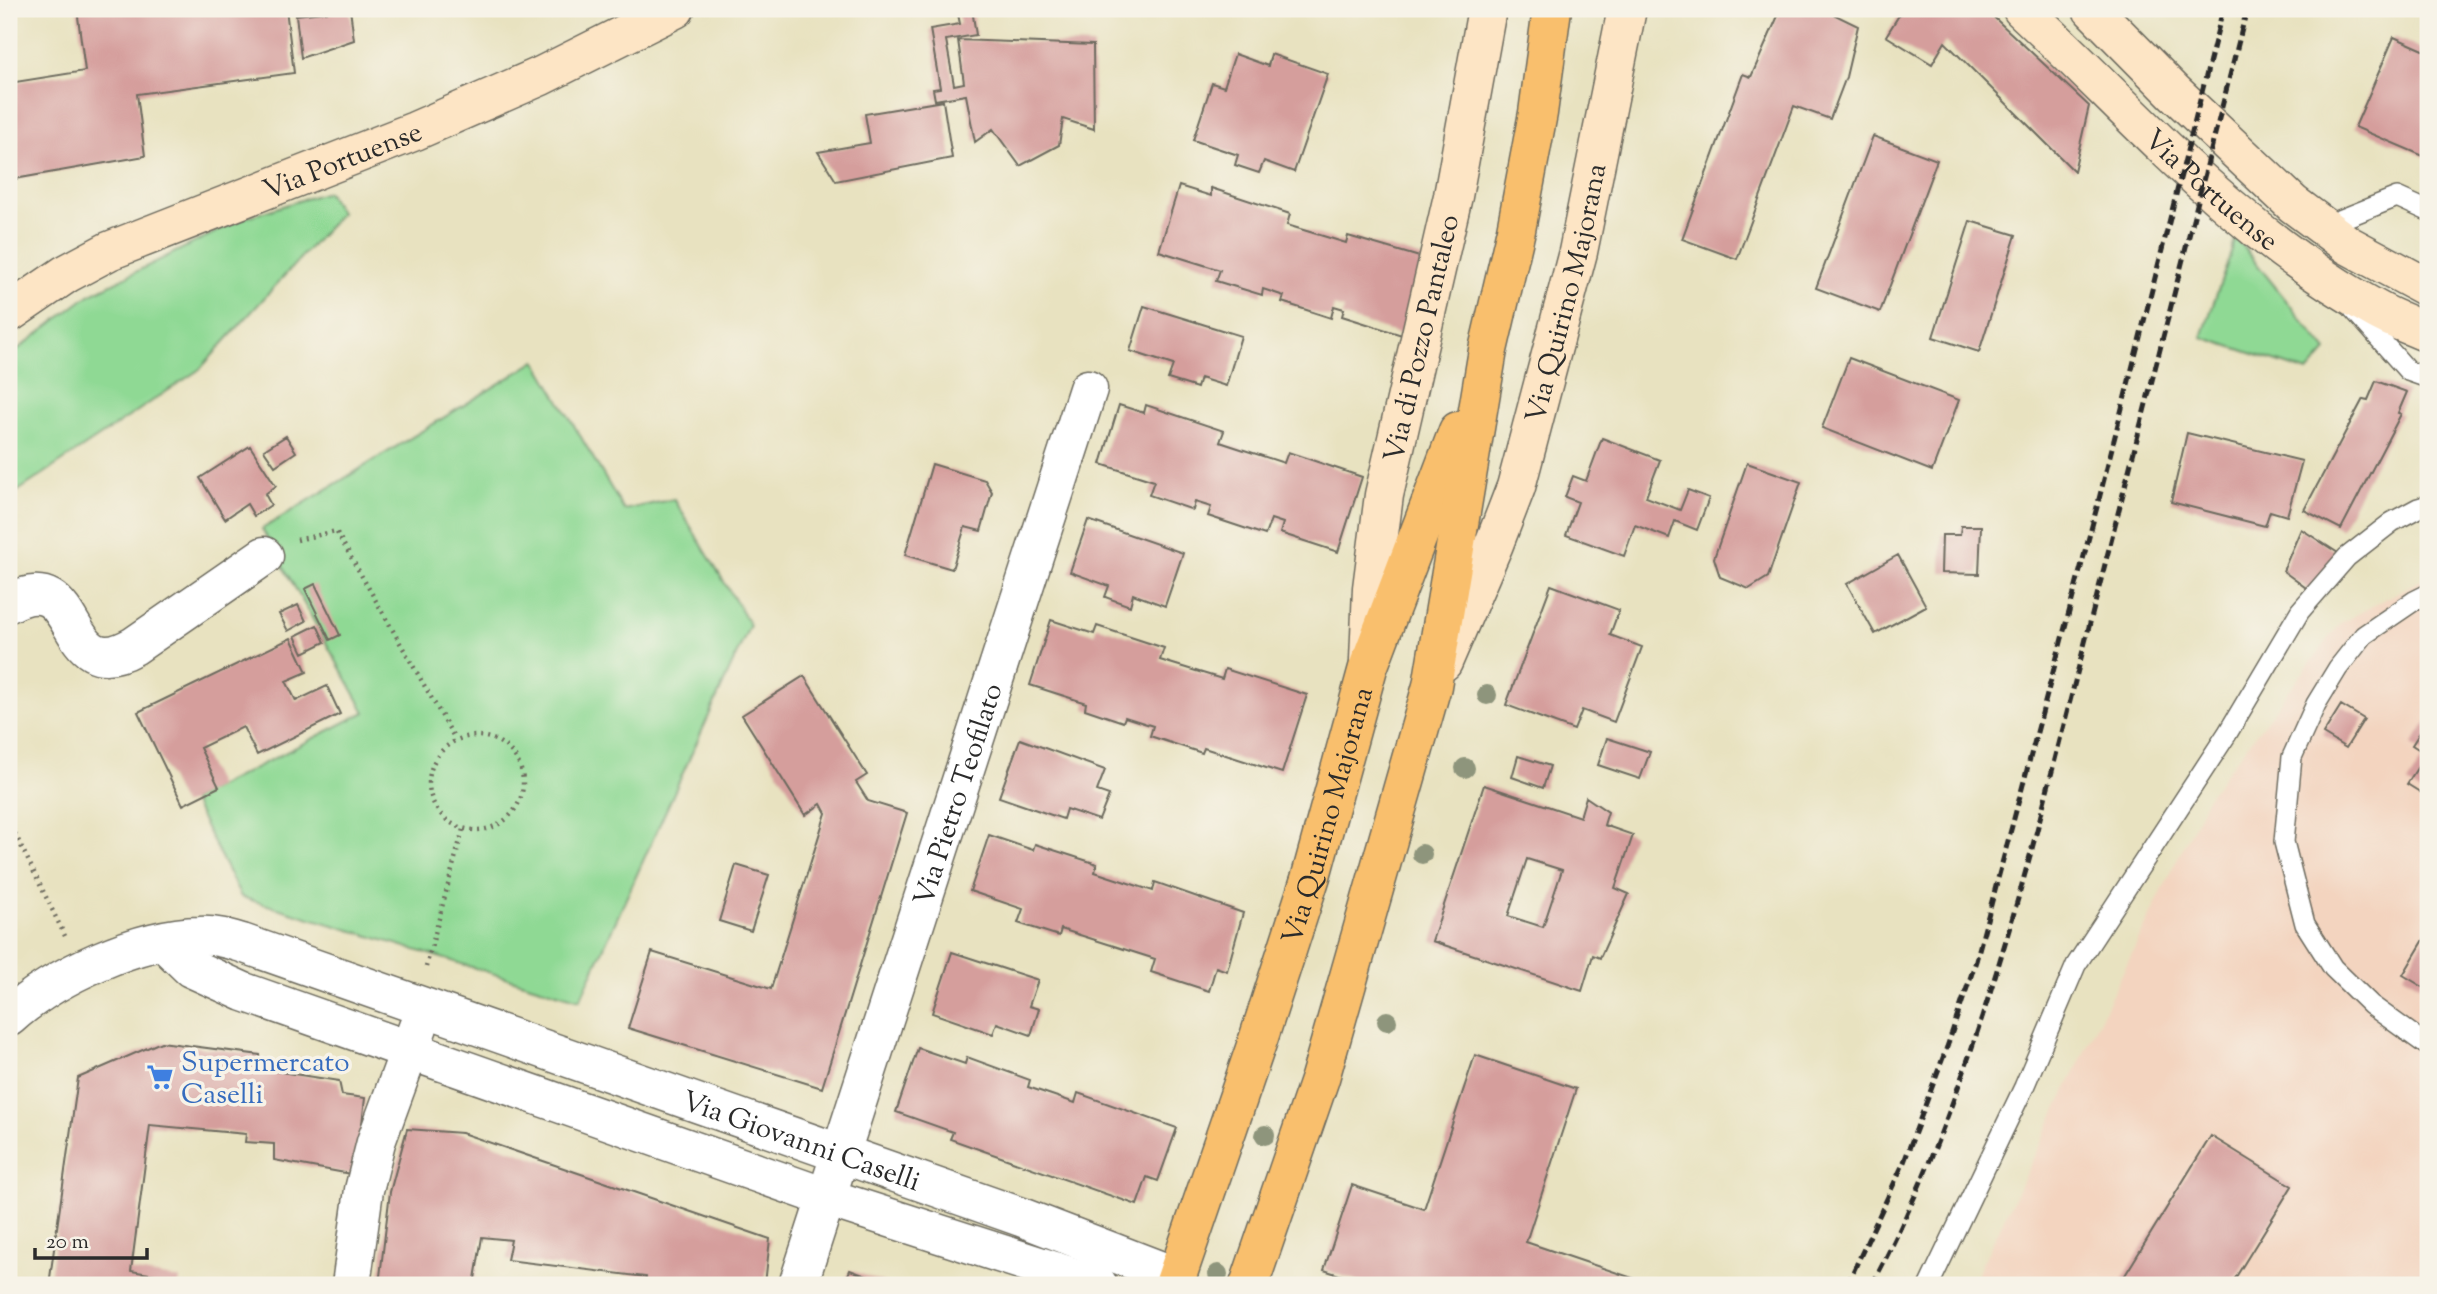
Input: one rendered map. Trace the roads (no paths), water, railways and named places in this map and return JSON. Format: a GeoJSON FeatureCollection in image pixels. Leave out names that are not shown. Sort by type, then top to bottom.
{"type":"FeatureCollection","features":[{"type":"Feature","properties":{"kind":"main road","name":"Via Portuense"},"geometry":{"type":"LineString","coordinates":[[9,313],[65,274],[128,242],[427,126],[541,76],[675,9]]}},
{"type":"Feature","properties":{"kind":"main road","name":"Via di Pozzo Pantaleo"},"geometry":{"type":"LineString","coordinates":[[1368,668],[1372,588],[1384,495],[1453,196],[1487,9]]}},
{"type":"Feature","properties":{"kind":"main road","name":"Via Quirino Majorana"},"geometry":{"type":"LineString","coordinates":[[1250,1285],[1320,1078],[1432,687],[1488,350],[1528,170],[1552,9]]}},
{"type":"Feature","properties":{"kind":"main road","name":"Via Quirino Majorana"},"geometry":{"type":"LineString","coordinates":[[1432,687],[1516,487],[1578,252],[1627,9]]}},
{"type":"Feature","properties":{"kind":"main road","name":"Via Portuense"},"geometry":{"type":"LineString","coordinates":[[2022,9],[2204,186],[2279,248],[2377,311],[2428,333]]}},
{"type":"Feature","properties":{"kind":"main road","name":"Via Portuense"},"geometry":{"type":"LineString","coordinates":[[2092,9],[2293,204],[2348,245],[2428,288]]}},
{"type":"Feature","properties":{"kind":"main road","name":"Via Quirino Majorana"},"geometry":{"type":"LineString","coordinates":[[1175,1281],[1311,876],[1368,668],[1488,350]]}},
{"type":"Feature","properties":{"kind":"street","name":"Via Pietro Teofilato"},"geometry":{"type":"LineString","coordinates":[[798,1285],[1088,389]]}},
{"type":"Feature","properties":{"kind":"street"},"geometry":{"type":"LineString","coordinates":[[9,603],[27,595],[47,596],[62,608],[82,643],[99,655],[112,655],[134,646],[264,556]]}},
{"type":"Feature","properties":{"kind":"street","name":"Via Giovanni Caselli"},"geometry":{"type":"LineString","coordinates":[[163,941],[201,936],[221,937],[242,943],[1021,1217],[1175,1281]]}},
{"type":"Feature","properties":{"kind":"street","name":"Via Giovanni Caselli"},"geometry":{"type":"LineString","coordinates":[[163,941],[191,968],[244,992],[828,1198],[1098,1285]]}},
{"type":"Feature","properties":{"kind":"street"},"geometry":{"type":"LineString","coordinates":[[9,1017],[37,996],[81,971],[127,951],[163,941]]}},
{"type":"Feature","properties":{"kind":"street"},"geometry":{"type":"LineString","coordinates":[[351,1285],[364,1190],[376,1142],[424,1008]]}},
{"type":"Feature","properties":{"kind":"lane"},"geometry":{"type":"LineString","coordinates":[[2322,227],[2397,197],[2428,211]]}},
{"type":"Feature","properties":{"kind":"lane"},"geometry":{"type":"LineString","coordinates":[[2329,282],[2408,371],[2428,378]]}},
{"type":"Feature","properties":{"kind":"lane"},"geometry":{"type":"LineString","coordinates":[[1929,1285],[2024,1087],[2076,965],[2227,734],[2300,611],[2347,557],[2392,522],[2428,505]]}},
{"type":"Feature","properties":{"kind":"lane"},"geometry":{"type":"LineString","coordinates":[[2428,594],[2364,635],[2338,668],[2316,704],[2292,757],[2284,842],[2305,923],[2333,968],[2371,1005],[2428,1046]]}},
{"type":"Feature","properties":{"kind":"railway"},"geometry":{"type":"LineString","coordinates":[[1847,1285],[1904,1162],[1976,961],[2097,507],[2223,9]]}},
{"type":"Feature","properties":{"kind":"railway"},"geometry":{"type":"LineString","coordinates":[[1872,1285],[1924,1176],[1946,1120],[2004,947],[2037,830],[2247,9]]}},
{"type":"Feature","properties":{"kind":"place","name":"Supermercato Caselli"},"geometry":{"type":"Point","coordinates":[160,1077]}}]}
